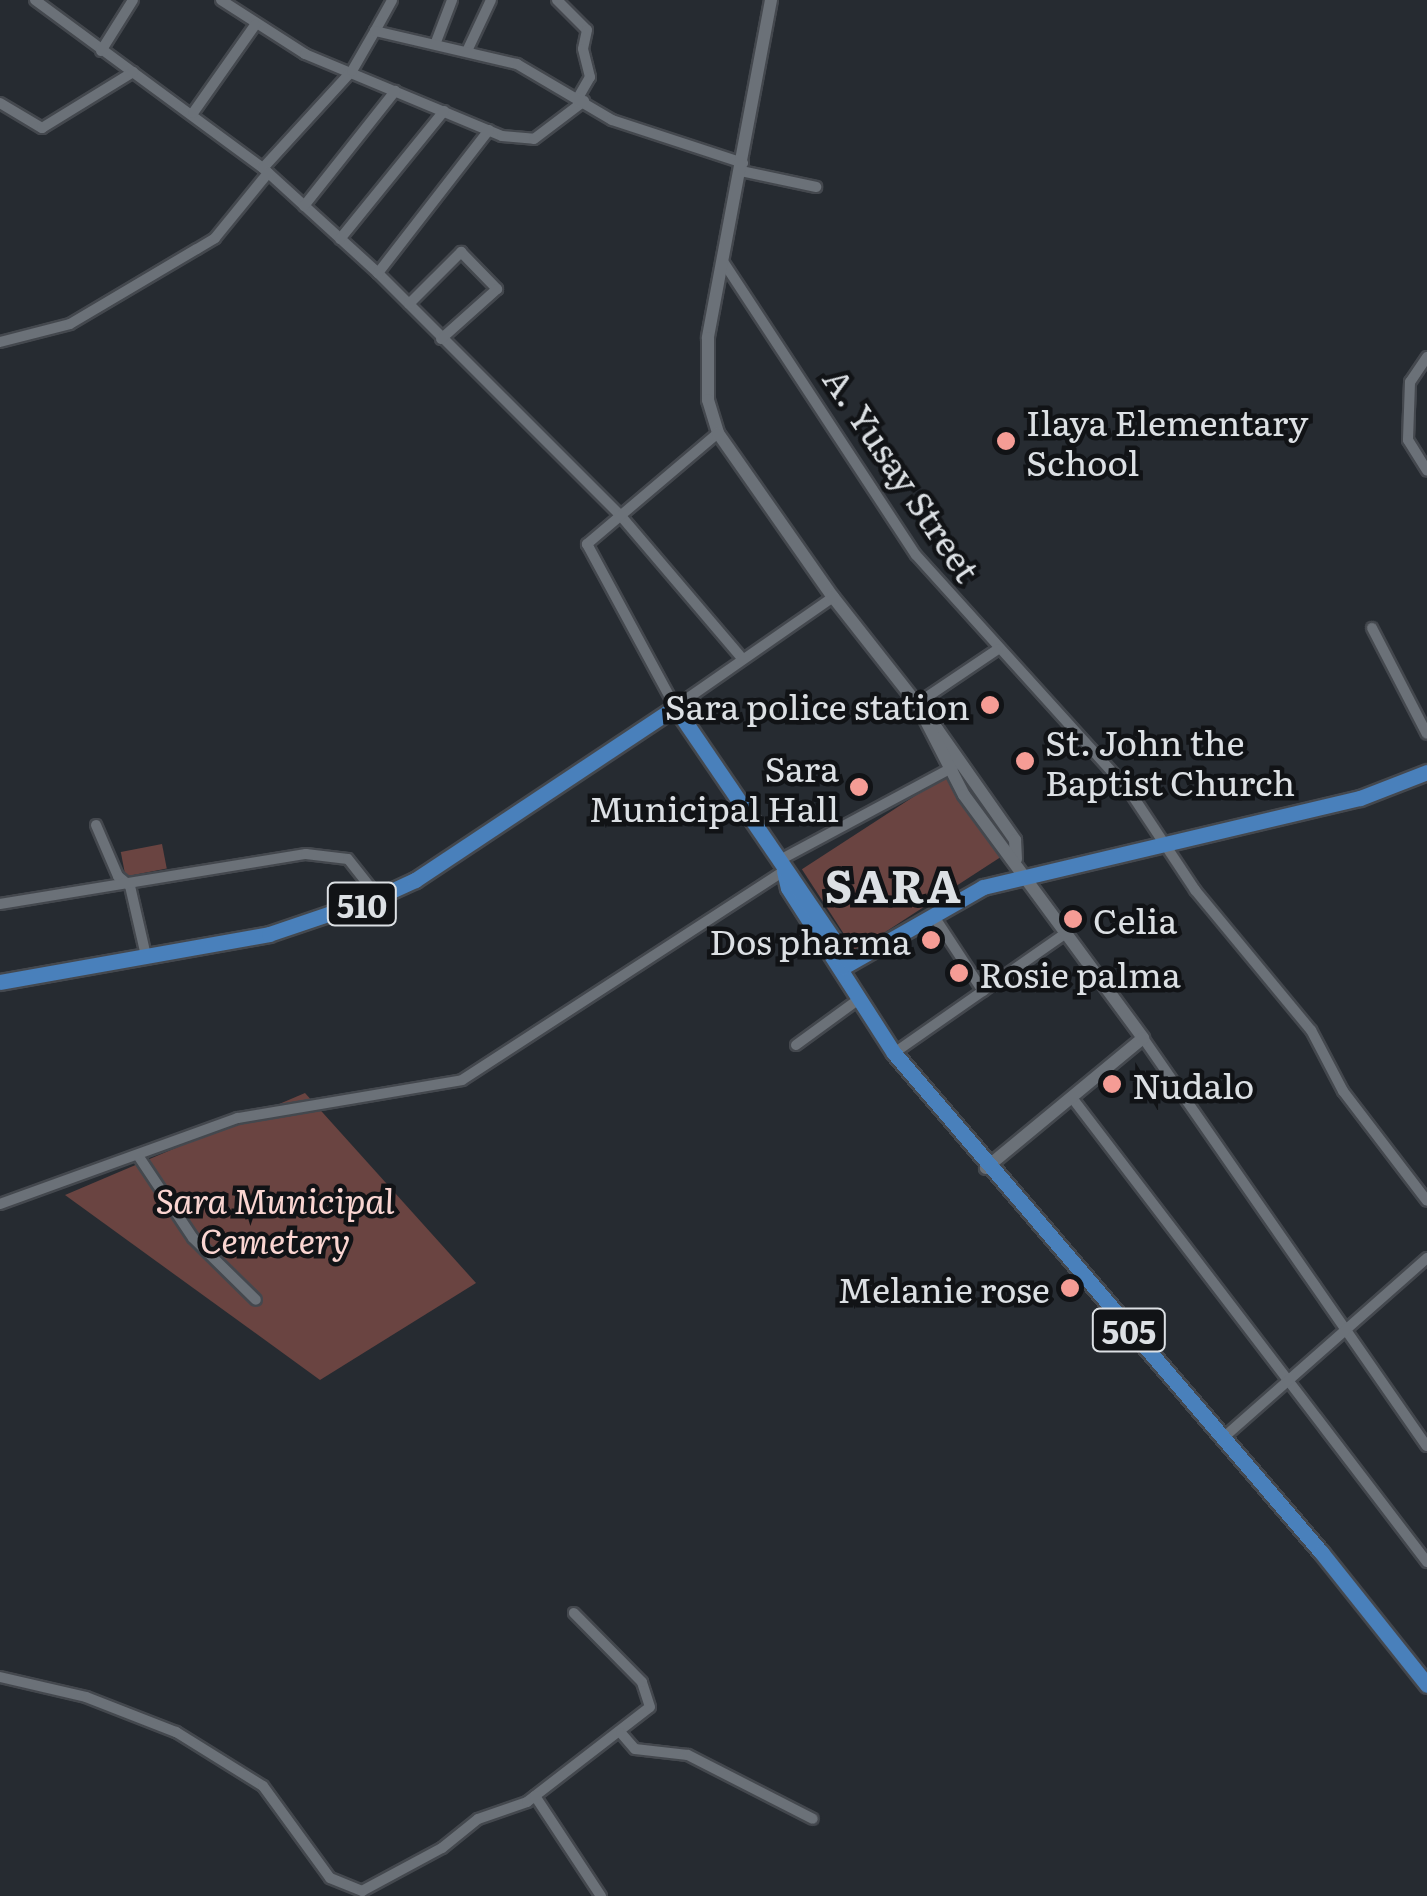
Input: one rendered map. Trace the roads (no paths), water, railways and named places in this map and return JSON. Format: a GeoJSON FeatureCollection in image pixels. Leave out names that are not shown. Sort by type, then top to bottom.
{"type":"FeatureCollection","features":[{"type":"Feature","properties":{"kind":"main road"},"geometry":{"type":"LineString","coordinates":[[675,707],[781,866],[788,888],[846,965],[983,887],[1360,798],[1427,772]]}},
{"type":"Feature","properties":{"kind":"main road","name":"510"},"geometry":{"type":"LineString","coordinates":[[0,982],[269,934],[378,897],[415,880],[675,707]]}},
{"type":"Feature","properties":{"kind":"main road","name":"505"},"geometry":{"type":"LineString","coordinates":[[846,965],[859,999],[894,1053],[986,1168],[1224,1438],[1427,1685]]}},
{"type":"Feature","properties":{"kind":"street"},"geometry":{"type":"LineString","coordinates":[[35,0],[193,113],[265,171],[378,274],[621,516],[742,658]]}},
{"type":"Feature","properties":{"kind":"street"},"geometry":{"type":"LineString","coordinates":[[101,50],[133,0]]}},
{"type":"Feature","properties":{"kind":"street"},"geometry":{"type":"LineString","coordinates":[[222,0],[305,54],[352,70],[489,130],[534,139],[581,100],[590,76],[584,49],[588,30],[557,0]]}},
{"type":"Feature","properties":{"kind":"street"},"geometry":{"type":"LineString","coordinates":[[0,342],[70,324],[206,244],[352,70],[392,0]]}},
{"type":"Feature","properties":{"kind":"street"},"geometry":{"type":"LineString","coordinates":[[436,42],[452,0]]}},
{"type":"Feature","properties":{"kind":"street"},"geometry":{"type":"LineString","coordinates":[[468,49],[490,0]]}},
{"type":"Feature","properties":{"kind":"street"},"geometry":{"type":"LineString","coordinates":[[770,0],[705,361],[718,433],[833,597],[961,764],[1014,840],[1016,859],[1026,875],[1427,1446]]}},
{"type":"Feature","properties":{"kind":"street"},"geometry":{"type":"LineString","coordinates":[[193,113],[255,25]]}},
{"type":"Feature","properties":{"kind":"street"},"geometry":{"type":"LineString","coordinates":[[375,31],[468,49],[517,64],[612,120],[742,167],[816,187]]}},
{"type":"Feature","properties":{"kind":"street"},"geometry":{"type":"LineString","coordinates":[[0,104],[42,128],[133,72]]}},
{"type":"Feature","properties":{"kind":"street"},"geometry":{"type":"LineString","coordinates":[[304,206],[394,90]]}},
{"type":"Feature","properties":{"kind":"street"},"geometry":{"type":"LineString","coordinates":[[340,239],[444,111]]}},
{"type":"Feature","properties":{"kind":"street"},"geometry":{"type":"LineString","coordinates":[[378,274],[489,130]]}},
{"type":"Feature","properties":{"kind":"street"},"geometry":{"type":"LineString","coordinates":[[409,304],[460,252],[498,289],[441,339]]}},
{"type":"Feature","properties":{"kind":"street","name":"A. Yusay Street"},"geometry":{"type":"LineString","coordinates":[[724,264],[916,554],[998,650],[1092,746],[1195,890],[1310,1030],[1344,1091],[1427,1201]]}},
{"type":"Feature","properties":{"kind":"street"},"geometry":{"type":"LineString","coordinates":[[1427,356],[1410,382],[1408,440],[1427,470]]}},
{"type":"Feature","properties":{"kind":"street"},"geometry":{"type":"LineString","coordinates":[[718,433],[590,540],[588,551],[675,707],[833,597]]}},
{"type":"Feature","properties":{"kind":"street"},"geometry":{"type":"LineString","coordinates":[[1372,628],[1427,734]]}},
{"type":"Feature","properties":{"kind":"street"},"geometry":{"type":"LineString","coordinates":[[919,710],[998,650]]}},
{"type":"Feature","properties":{"kind":"street"},"geometry":{"type":"LineString","coordinates":[[1416,715],[1427,703]]}},
{"type":"Feature","properties":{"kind":"street"},"geometry":{"type":"LineString","coordinates":[[919,710],[946,768],[1004,852],[1016,859]]}},
{"type":"Feature","properties":{"kind":"street"},"geometry":{"type":"LineString","coordinates":[[0,1204],[139,1158],[238,1118],[462,1080],[781,866],[946,768],[961,764]]}},
{"type":"Feature","properties":{"kind":"street"},"geometry":{"type":"LineString","coordinates":[[96,825],[118,876],[130,886],[146,956]]}},
{"type":"Feature","properties":{"kind":"street"},"geometry":{"type":"LineString","coordinates":[[0,904],[328,855],[348,859],[378,897]]}},
{"type":"Feature","properties":{"kind":"street"},"geometry":{"type":"LineString","coordinates":[[933,915],[983,991]]}},
{"type":"Feature","properties":{"kind":"street"},"geometry":{"type":"LineString","coordinates":[[894,1053],[1066,933]]}},
{"type":"Feature","properties":{"kind":"street"},"geometry":{"type":"LineString","coordinates":[[796,1045],[859,999]]}},
{"type":"Feature","properties":{"kind":"street"},"geometry":{"type":"LineString","coordinates":[[986,1168],[1143,1038]]}},
{"type":"Feature","properties":{"kind":"street"},"geometry":{"type":"LineString","coordinates":[[1072,1099],[1427,1562]]}},
{"type":"Feature","properties":{"kind":"street"},"geometry":{"type":"LineString","coordinates":[[139,1158],[193,1238],[256,1300]]}},
{"type":"Feature","properties":{"kind":"street"},"geometry":{"type":"LineString","coordinates":[[1224,1438],[1288,1377],[1427,1258]]}},
{"type":"Feature","properties":{"kind":"street"},"geometry":{"type":"LineString","coordinates":[[0,1677],[86,1697],[176,1732],[262,1786],[345,1889],[362,1891],[386,1882],[478,1819],[535,1796],[650,1707],[649,1696],[574,1613]]}},
{"type":"Feature","properties":{"kind":"street"},"geometry":{"type":"LineString","coordinates":[[621,1732],[635,1748],[688,1755],[813,1819]]}},
{"type":"Feature","properties":{"kind":"street"},"geometry":{"type":"LineString","coordinates":[[535,1796],[601,1896]]}},
{"type":"Feature","properties":{"kind":"place","name":"Ilaya Elementary School"},"geometry":{"type":"Point","coordinates":[1006,441]}},
{"type":"Feature","properties":{"kind":"place","name":"Sara police station"},"geometry":{"type":"Point","coordinates":[990,705]}},
{"type":"Feature","properties":{"kind":"place","name":"St. John the Baptist Church"},"geometry":{"type":"Point","coordinates":[1025,761]}},
{"type":"Feature","properties":{"kind":"place","name":"Sara Municipal Hall"},"geometry":{"type":"Point","coordinates":[859,787]}},
{"type":"Feature","properties":{"kind":"place","name":"Celia"},"geometry":{"type":"Point","coordinates":[1073,919]}},
{"type":"Feature","properties":{"kind":"place","name":"Dos pharma"},"geometry":{"type":"Point","coordinates":[931,940]}},
{"type":"Feature","properties":{"kind":"place","name":"Rosie palma"},"geometry":{"type":"Point","coordinates":[959,973]}},
{"type":"Feature","properties":{"kind":"place","name":"Nudalo"},"geometry":{"type":"Point","coordinates":[1112,1084]}},
{"type":"Feature","properties":{"kind":"place","name":"Melanie rose"},"geometry":{"type":"Point","coordinates":[1070,1288]}},
{"type":"Feature","properties":{"kind":"district","name":"SARA"},"geometry":{"type":"Point","coordinates":[894,884]}},
{"type":"Feature","properties":{"kind":"park label","name":"Sara Municipal Cemetery"},"geometry":{"type":"Point","coordinates":[275,1219]}}]}
